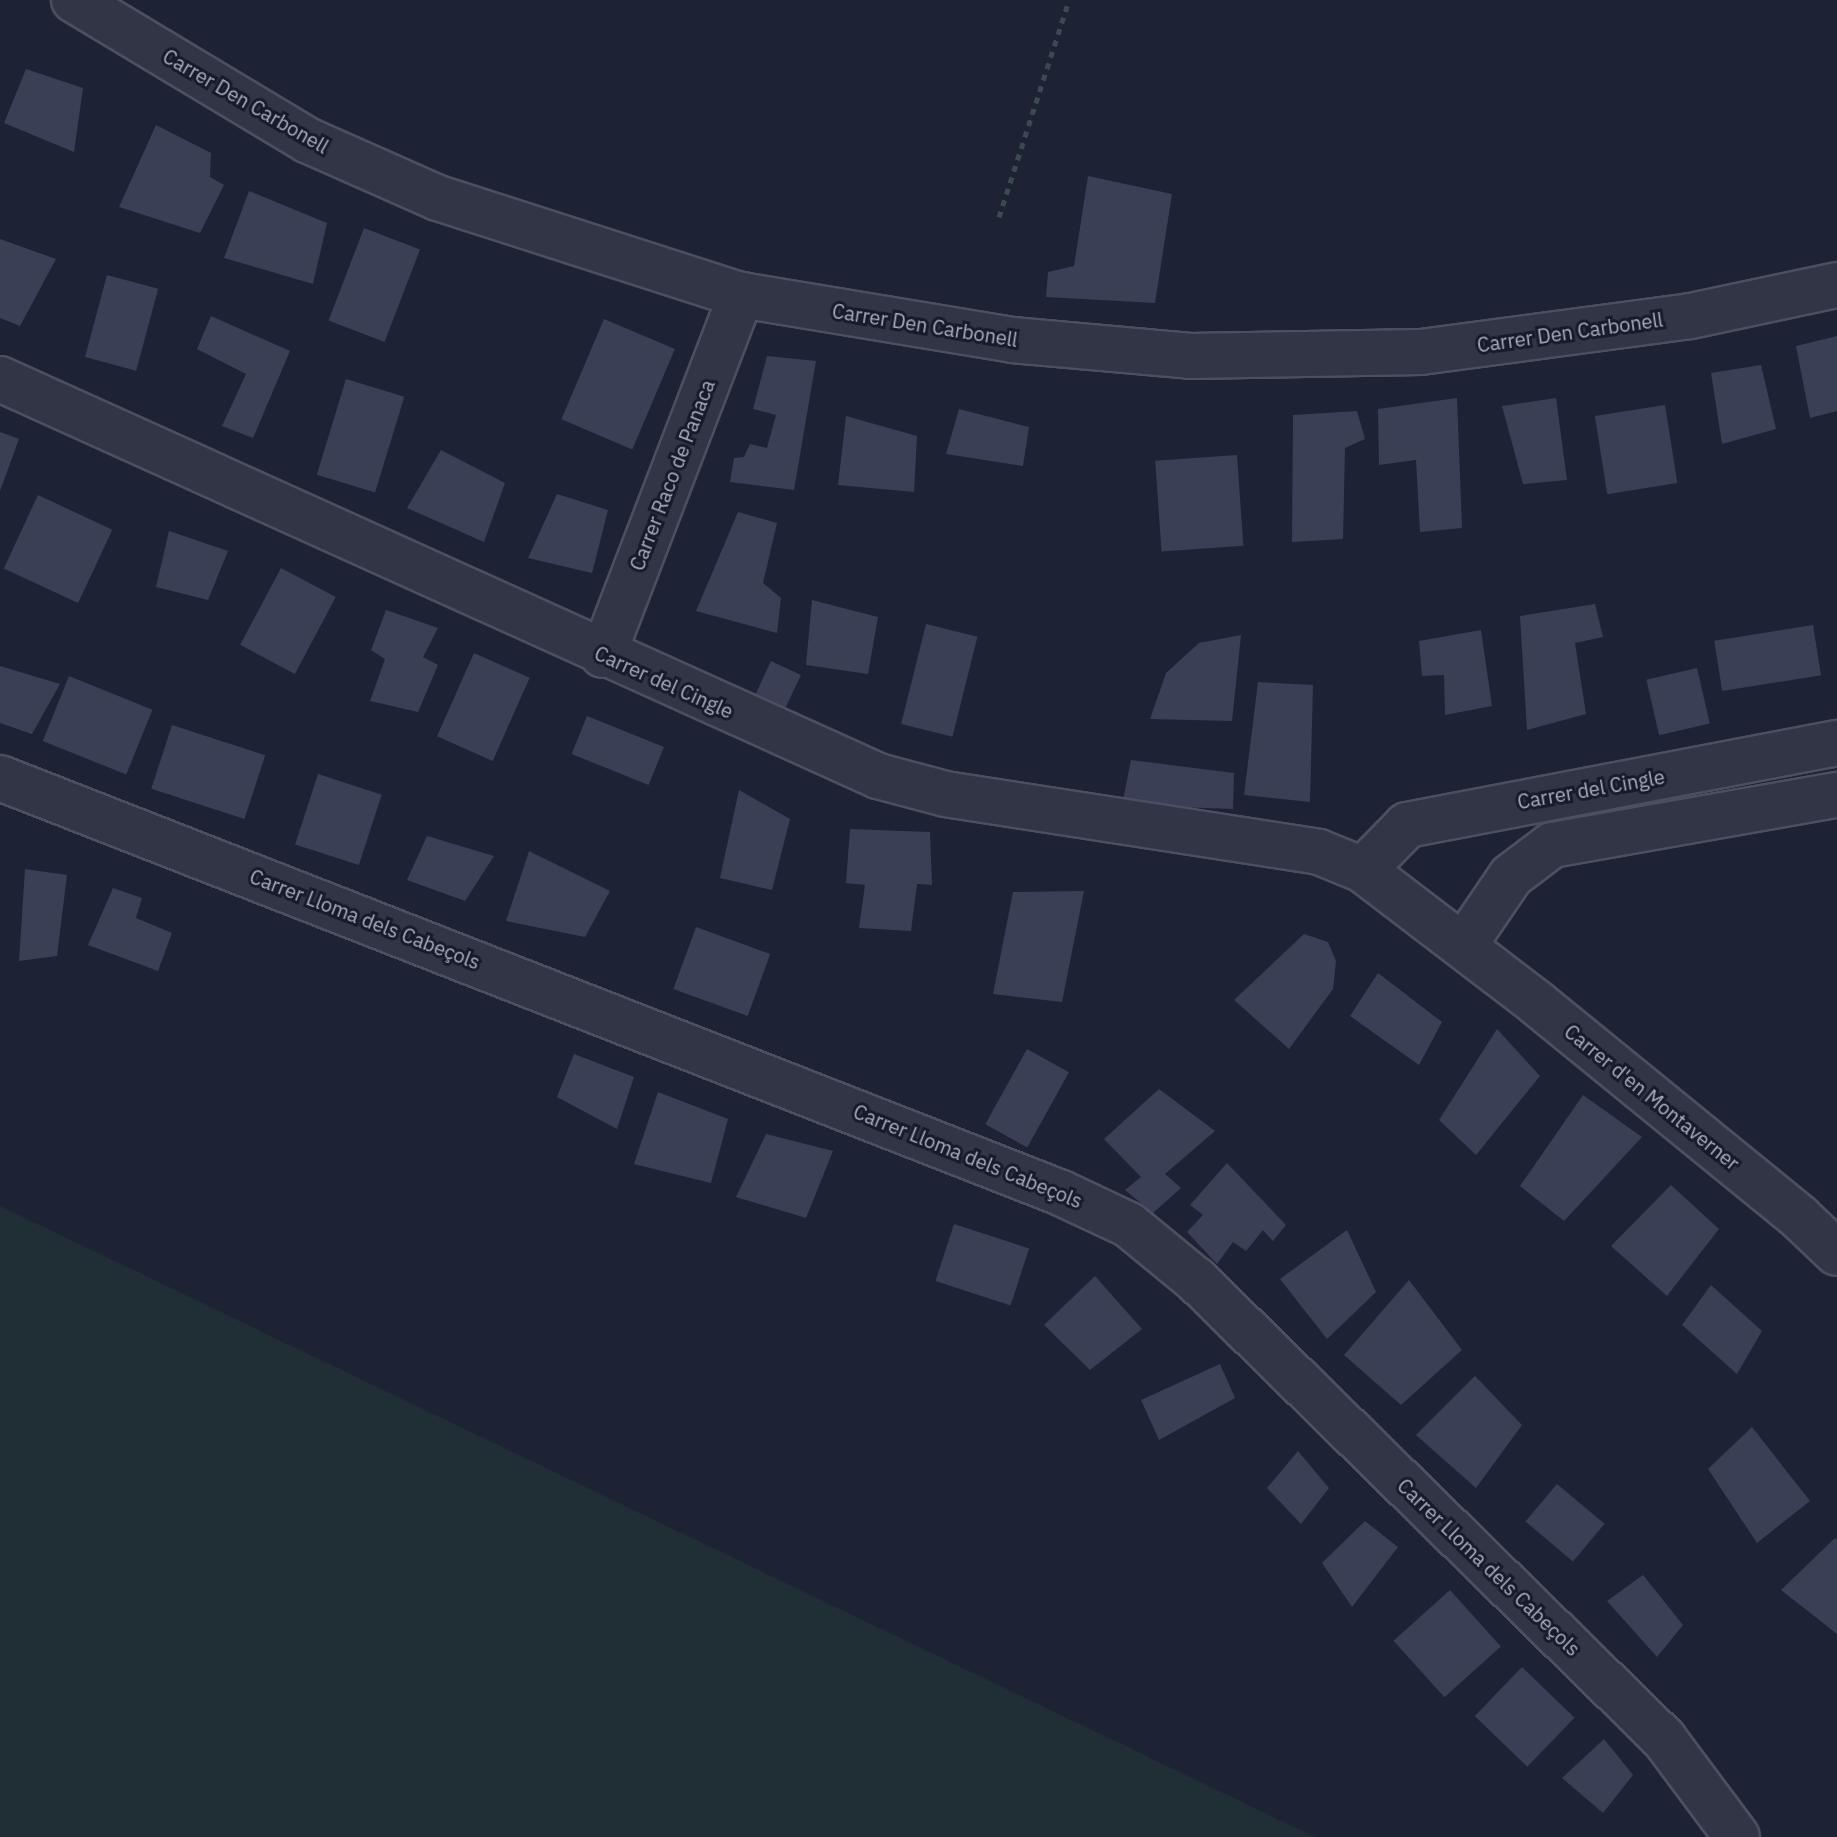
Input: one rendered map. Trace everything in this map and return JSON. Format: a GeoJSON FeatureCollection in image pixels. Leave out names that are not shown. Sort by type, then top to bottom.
{"type":"FeatureCollection","features":[{"type":"Feature","properties":{"kind":"street","name":"Carrer Den Carbonell"},"geometry":{"type":"LineString","coordinates":[[74,0],[307,140],[438,198],[741,295],[1012,340],[1190,356],[1421,352],[1691,316],[1837,285]]}},
{"type":"Feature","properties":{"kind":"street","name":"Carrer Raco de Panaca"},"geometry":{"type":"LineString","coordinates":[[603,655],[741,295]]}},
{"type":"Feature","properties":{"kind":"street","name":"Carrer del Cingle"},"geometry":{"type":"LineString","coordinates":[[0,379],[603,655],[878,776],[945,794],[1319,852],[1363,870],[1464,945]]}},
{"type":"Feature","properties":{"kind":"street","name":"Carrer del Cingle"},"geometry":{"type":"LineString","coordinates":[[1363,870],[1407,825],[1837,743]]}},
{"type":"Feature","properties":{"kind":"street","name":"Carrer Lloma dels Cabeçols"},"geometry":{"type":"LineString","coordinates":[[0,778],[1061,1193],[1129,1225],[1196,1280],[1664,1739],[1737,1837]]}},
{"type":"Feature","properties":{"kind":"street"},"geometry":{"type":"LineString","coordinates":[[1464,945],[1511,876],[1552,845],[1837,795]]}},
{"type":"Feature","properties":{"kind":"street","name":"Carrer d'en Montaverner"},"geometry":{"type":"LineString","coordinates":[[1464,945],[1799,1217],[1837,1253]]}},
{"type":"Feature","properties":{"kind":"path"},"geometry":{"type":"LineString","coordinates":[[999,217],[1069,0]]}},
{"type":"Feature","properties":{"kind":"shaded area"},"geometry":{"type":"Polygon","coordinates":[[[0,1206],[1315,1837],[0,1837],[0,1206]]]}},
{"type":"Feature","properties":{"kind":"building"},"geometry":{"type":"Polygon","coordinates":[[[26,69],[83,88],[74,152],[4,123],[26,69]]]}},
{"type":"Feature","properties":{"kind":"building"},"geometry":{"type":"Polygon","coordinates":[[[156,125],[211,153],[210,177],[224,185],[200,233],[119,207],[156,125]]]}},
{"type":"Feature","properties":{"kind":"building"},"geometry":{"type":"Polygon","coordinates":[[[1088,176],[1172,194],[1155,303],[1046,297],[1048,272],[1074,266],[1088,176]]]}},
{"type":"Feature","properties":{"kind":"building"},"geometry":{"type":"Polygon","coordinates":[[[249,191],[327,223],[313,284],[224,258],[249,191]]]}},
{"type":"Feature","properties":{"kind":"building"},"geometry":{"type":"Polygon","coordinates":[[[364,228],[420,250],[385,342],[329,320],[364,228]]]}},
{"type":"Feature","properties":{"kind":"building"},"geometry":{"type":"Polygon","coordinates":[[[0,239],[56,259],[20,326],[0,318],[0,239]]]}},
{"type":"Feature","properties":{"kind":"building"},"geometry":{"type":"Polygon","coordinates":[[[107,275],[158,289],[136,371],[85,357],[107,275]]]}},
{"type":"Feature","properties":{"kind":"building"},"geometry":{"type":"Polygon","coordinates":[[[211,316],[290,351],[253,438],[222,426],[246,374],[197,349],[211,316]]]}},
{"type":"Feature","properties":{"kind":"building"},"geometry":{"type":"Polygon","coordinates":[[[604,319],[675,349],[632,449],[561,419],[604,319]]]}},
{"type":"Feature","properties":{"kind":"building"},"geometry":{"type":"Polygon","coordinates":[[[1837,336],[1837,411],[1810,418],[1796,346],[1837,336]]]}},
{"type":"Feature","properties":{"kind":"building"},"geometry":{"type":"Polygon","coordinates":[[[767,356],[816,361],[794,490],[730,482],[734,458],[744,457],[750,444],[767,448],[776,415],[753,409],[767,356]]]}},
{"type":"Feature","properties":{"kind":"building"},"geometry":{"type":"Polygon","coordinates":[[[1761,365],[1776,429],[1722,444],[1711,373],[1761,365]]]}},
{"type":"Feature","properties":{"kind":"building"},"geometry":{"type":"Polygon","coordinates":[[[346,379],[404,397],[375,492],[317,475],[346,379]]]}},
{"type":"Feature","properties":{"kind":"building"},"geometry":{"type":"Polygon","coordinates":[[[1457,398],[1462,528],[1420,532],[1416,460],[1379,465],[1378,409],[1457,398]]]}},
{"type":"Feature","properties":{"kind":"building"},"geometry":{"type":"Polygon","coordinates":[[[1556,398],[1567,480],[1523,484],[1502,406],[1556,398]]]}},
{"type":"Feature","properties":{"kind":"building"},"geometry":{"type":"Polygon","coordinates":[[[1665,405],[1677,483],[1607,494],[1595,416],[1665,405]]]}},
{"type":"Feature","properties":{"kind":"building"},"geometry":{"type":"Polygon","coordinates":[[[959,409],[1029,427],[1023,466],[946,454],[959,409]]]}},
{"type":"Feature","properties":{"kind":"building"},"geometry":{"type":"Polygon","coordinates":[[[1357,411],[1365,439],[1345,448],[1343,539],[1292,542],[1293,415],[1357,411]]]}},
{"type":"Feature","properties":{"kind":"building"},"geometry":{"type":"Polygon","coordinates":[[[846,416],[917,436],[914,492],[838,485],[846,416]]]}},
{"type":"Feature","properties":{"kind":"building"},"geometry":{"type":"Polygon","coordinates":[[[0,432],[19,439],[0,491],[0,432]]]}},
{"type":"Feature","properties":{"kind":"building"},"geometry":{"type":"Polygon","coordinates":[[[441,450],[505,483],[484,542],[407,508],[441,450]]]}},
{"type":"Feature","properties":{"kind":"building"},"geometry":{"type":"Polygon","coordinates":[[[1237,455],[1243,546],[1162,551],[1155,461],[1237,455]]]}},
{"type":"Feature","properties":{"kind":"building"},"geometry":{"type":"Polygon","coordinates":[[[557,494],[608,510],[592,573],[528,558],[557,494]]]}},
{"type":"Feature","properties":{"kind":"building"},"geometry":{"type":"Polygon","coordinates":[[[38,495],[112,530],[78,603],[4,568],[38,495]]]}},
{"type":"Feature","properties":{"kind":"building"},"geometry":{"type":"Polygon","coordinates":[[[738,512],[777,523],[763,583],[781,598],[777,633],[696,611],[738,512]]]}},
{"type":"Feature","properties":{"kind":"building"},"geometry":{"type":"Polygon","coordinates":[[[169,531],[228,551],[208,600],[156,587],[169,531]]]}},
{"type":"Feature","properties":{"kind":"building"},"geometry":{"type":"Polygon","coordinates":[[[281,568],[336,597],[295,674],[240,645],[281,568]]]}},
{"type":"Feature","properties":{"kind":"building"},"geometry":{"type":"Polygon","coordinates":[[[812,600],[878,617],[868,674],[806,665],[812,600]]]}},
{"type":"Feature","properties":{"kind":"building"},"geometry":{"type":"Polygon","coordinates":[[[1595,604],[1603,637],[1575,643],[1586,714],[1527,730],[1520,616],[1595,604]]]}},
{"type":"Feature","properties":{"kind":"building"},"geometry":{"type":"Polygon","coordinates":[[[386,610],[438,628],[423,657],[438,665],[418,712],[370,701],[385,659],[371,650],[386,610]]]}},
{"type":"Feature","properties":{"kind":"building"},"geometry":{"type":"Polygon","coordinates":[[[926,624],[977,637],[953,737],[901,724],[926,624]]]}},
{"type":"Feature","properties":{"kind":"building"},"geometry":{"type":"Polygon","coordinates":[[[1813,625],[1821,675],[1722,691],[1714,641],[1813,625]]]}},
{"type":"Feature","properties":{"kind":"building"},"geometry":{"type":"Polygon","coordinates":[[[1481,630],[1492,706],[1445,715],[1444,675],[1422,676],[1419,641],[1481,630]]]}},
{"type":"Feature","properties":{"kind":"building"},"geometry":{"type":"Polygon","coordinates":[[[1241,635],[1232,721],[1150,719],[1166,673],[1199,643],[1241,635]]]}},
{"type":"Feature","properties":{"kind":"building"},"geometry":{"type":"Polygon","coordinates":[[[474,653],[530,678],[493,761],[437,736],[474,653]]]}},
{"type":"Feature","properties":{"kind":"building"},"geometry":{"type":"Polygon","coordinates":[[[771,661],[801,675],[786,708],[756,694],[771,661]]]}},
{"type":"Feature","properties":{"kind":"building"},"geometry":{"type":"Polygon","coordinates":[[[0,666],[60,684],[32,734],[0,723],[0,666]]]}},
{"type":"Feature","properties":{"kind":"building"},"geometry":{"type":"Polygon","coordinates":[[[1697,668],[1710,724],[1659,735],[1646,680],[1697,668]]]}},
{"type":"Feature","properties":{"kind":"building"},"geometry":{"type":"Polygon","coordinates":[[[69,676],[152,710],[126,775],[43,741],[69,676]]]}},
{"type":"Feature","properties":{"kind":"building"},"geometry":{"type":"Polygon","coordinates":[[[1258,682],[1313,685],[1310,802],[1244,795],[1258,682]]]}},
{"type":"Feature","properties":{"kind":"building"},"geometry":{"type":"Polygon","coordinates":[[[587,716],[664,747],[649,785],[572,754],[587,716]]]}},
{"type":"Feature","properties":{"kind":"building"},"geometry":{"type":"Polygon","coordinates":[[[172,725],[265,755],[244,819],[151,789],[172,725]]]}},
{"type":"Feature","properties":{"kind":"building"},"geometry":{"type":"Polygon","coordinates":[[[1131,760],[1234,773],[1233,809],[1122,805],[1131,760]]]}},
{"type":"Feature","properties":{"kind":"building"},"geometry":{"type":"Polygon","coordinates":[[[318,774],[382,795],[359,865],[295,844],[318,774]]]}},
{"type":"Feature","properties":{"kind":"building"},"geometry":{"type":"Polygon","coordinates":[[[739,790],[790,819],[772,890],[720,878],[739,790]]]}},
{"type":"Feature","properties":{"kind":"building"},"geometry":{"type":"Polygon","coordinates":[[[850,829],[930,832],[932,885],[917,884],[911,931],[859,928],[865,885],[846,883],[850,829]]]}},
{"type":"Feature","properties":{"kind":"building"},"geometry":{"type":"Polygon","coordinates":[[[427,836],[494,856],[465,901],[407,880],[427,836]]]}},
{"type":"Feature","properties":{"kind":"building"},"geometry":{"type":"Polygon","coordinates":[[[529,851],[610,891],[585,937],[506,921],[529,851]]]}},
{"type":"Feature","properties":{"kind":"building"},"geometry":{"type":"Polygon","coordinates":[[[25,869],[67,875],[57,956],[19,961],[25,869]]]}},
{"type":"Feature","properties":{"kind":"building"},"geometry":{"type":"Polygon","coordinates":[[[113,888],[142,898],[136,918],[172,933],[158,971],[88,945],[113,888]]]}},
{"type":"Feature","properties":{"kind":"building"},"geometry":{"type":"Polygon","coordinates":[[[1084,891],[1062,1002],[993,994],[1013,892],[1084,891]]]}},
{"type":"Feature","properties":{"kind":"building"},"geometry":{"type":"Polygon","coordinates":[[[696,927],[770,954],[748,1016],[673,989],[696,927]]]}},
{"type":"Feature","properties":{"kind":"building"},"geometry":{"type":"Polygon","coordinates":[[[1304,934],[1328,942],[1336,961],[1333,989],[1289,1049],[1234,1000],[1304,934]]]}},
{"type":"Feature","properties":{"kind":"building"},"geometry":{"type":"Polygon","coordinates":[[[1378,973],[1442,1022],[1419,1065],[1350,1016],[1378,973]]]}},
{"type":"Feature","properties":{"kind":"building"},"geometry":{"type":"Polygon","coordinates":[[[1497,1029],[1540,1076],[1476,1155],[1439,1120],[1497,1029]]]}},
{"type":"Feature","properties":{"kind":"building"},"geometry":{"type":"Polygon","coordinates":[[[1027,1049],[1069,1072],[1027,1147],[985,1124],[1027,1049]]]}},
{"type":"Feature","properties":{"kind":"building"},"geometry":{"type":"Polygon","coordinates":[[[574,1054],[634,1077],[617,1129],[557,1097],[574,1054]]]}},
{"type":"Feature","properties":{"kind":"building"},"geometry":{"type":"Polygon","coordinates":[[[1159,1089],[1215,1131],[1165,1174],[1181,1188],[1153,1213],[1125,1190],[1141,1177],[1104,1139],[1159,1089]]]}},
{"type":"Feature","properties":{"kind":"building"},"geometry":{"type":"Polygon","coordinates":[[[658,1092],[728,1119],[711,1183],[634,1164],[658,1092]]]}},
{"type":"Feature","properties":{"kind":"building"},"geometry":{"type":"Polygon","coordinates":[[[1583,1095],[1642,1137],[1564,1221],[1520,1186],[1583,1095]]]}},
{"type":"Feature","properties":{"kind":"building"},"geometry":{"type":"Polygon","coordinates":[[[766,1134],[833,1151],[806,1218],[736,1197],[766,1134]]]}},
{"type":"Feature","properties":{"kind":"building"},"geometry":{"type":"Polygon","coordinates":[[[1227,1163],[1286,1225],[1273,1241],[1263,1230],[1246,1251],[1233,1242],[1217,1264],[1187,1232],[1203,1215],[1190,1205],[1227,1163]]]}},
{"type":"Feature","properties":{"kind":"building"},"geometry":{"type":"Polygon","coordinates":[[[1671,1185],[1719,1229],[1667,1296],[1611,1246],[1671,1185]]]}},
{"type":"Feature","properties":{"kind":"building"},"geometry":{"type":"Polygon","coordinates":[[[954,1224],[1029,1248],[1011,1305],[935,1281],[954,1224]]]}},
{"type":"Feature","properties":{"kind":"building"},"geometry":{"type":"Polygon","coordinates":[[[1347,1230],[1376,1292],[1327,1339],[1280,1279],[1347,1230]]]}},
{"type":"Feature","properties":{"kind":"building"},"geometry":{"type":"Polygon","coordinates":[[[1095,1276],[1142,1329],[1090,1370],[1044,1325],[1095,1276]]]}},
{"type":"Feature","properties":{"kind":"building"},"geometry":{"type":"Polygon","coordinates":[[[1409,1280],[1462,1350],[1401,1405],[1344,1355],[1409,1280]]]}},
{"type":"Feature","properties":{"kind":"building"},"geometry":{"type":"Polygon","coordinates":[[[1711,1285],[1762,1331],[1737,1374],[1682,1325],[1711,1285]]]}},
{"type":"Feature","properties":{"kind":"building"},"geometry":{"type":"Polygon","coordinates":[[[1220,1364],[1235,1398],[1159,1440],[1141,1400],[1220,1364]]]}},
{"type":"Feature","properties":{"kind":"building"},"geometry":{"type":"Polygon","coordinates":[[[1475,1376],[1522,1425],[1476,1488],[1416,1435],[1475,1376]]]}},
{"type":"Feature","properties":{"kind":"building"},"geometry":{"type":"Polygon","coordinates":[[[1752,1427],[1810,1501],[1757,1543],[1708,1469],[1752,1427]]]}},
{"type":"Feature","properties":{"kind":"building"},"geometry":{"type":"Polygon","coordinates":[[[1298,1451],[1329,1488],[1301,1524],[1267,1488],[1298,1451]]]}},
{"type":"Feature","properties":{"kind":"building"},"geometry":{"type":"Polygon","coordinates":[[[1557,1484],[1604,1524],[1573,1561],[1526,1522],[1557,1484]]]}},
{"type":"Feature","properties":{"kind":"building"},"geometry":{"type":"Polygon","coordinates":[[[1365,1521],[1398,1547],[1352,1607],[1322,1563],[1365,1521]]]}},
{"type":"Feature","properties":{"kind":"building"},"geometry":{"type":"Polygon","coordinates":[[[1835,1538],[1837,1540],[1837,1634],[1781,1590],[1835,1538]]]}},
{"type":"Feature","properties":{"kind":"building"},"geometry":{"type":"Polygon","coordinates":[[[1643,1575],[1683,1625],[1657,1657],[1607,1601],[1643,1575]]]}},
{"type":"Feature","properties":{"kind":"building"},"geometry":{"type":"Polygon","coordinates":[[[1450,1590],[1501,1646],[1444,1697],[1394,1641],[1450,1590]]]}},
{"type":"Feature","properties":{"kind":"building"},"geometry":{"type":"Polygon","coordinates":[[[1522,1667],[1575,1718],[1527,1767],[1475,1716],[1522,1667]]]}},
{"type":"Feature","properties":{"kind":"building"},"geometry":{"type":"Polygon","coordinates":[[[1604,1739],[1633,1775],[1603,1813],[1562,1778],[1604,1739]]]}}]}
